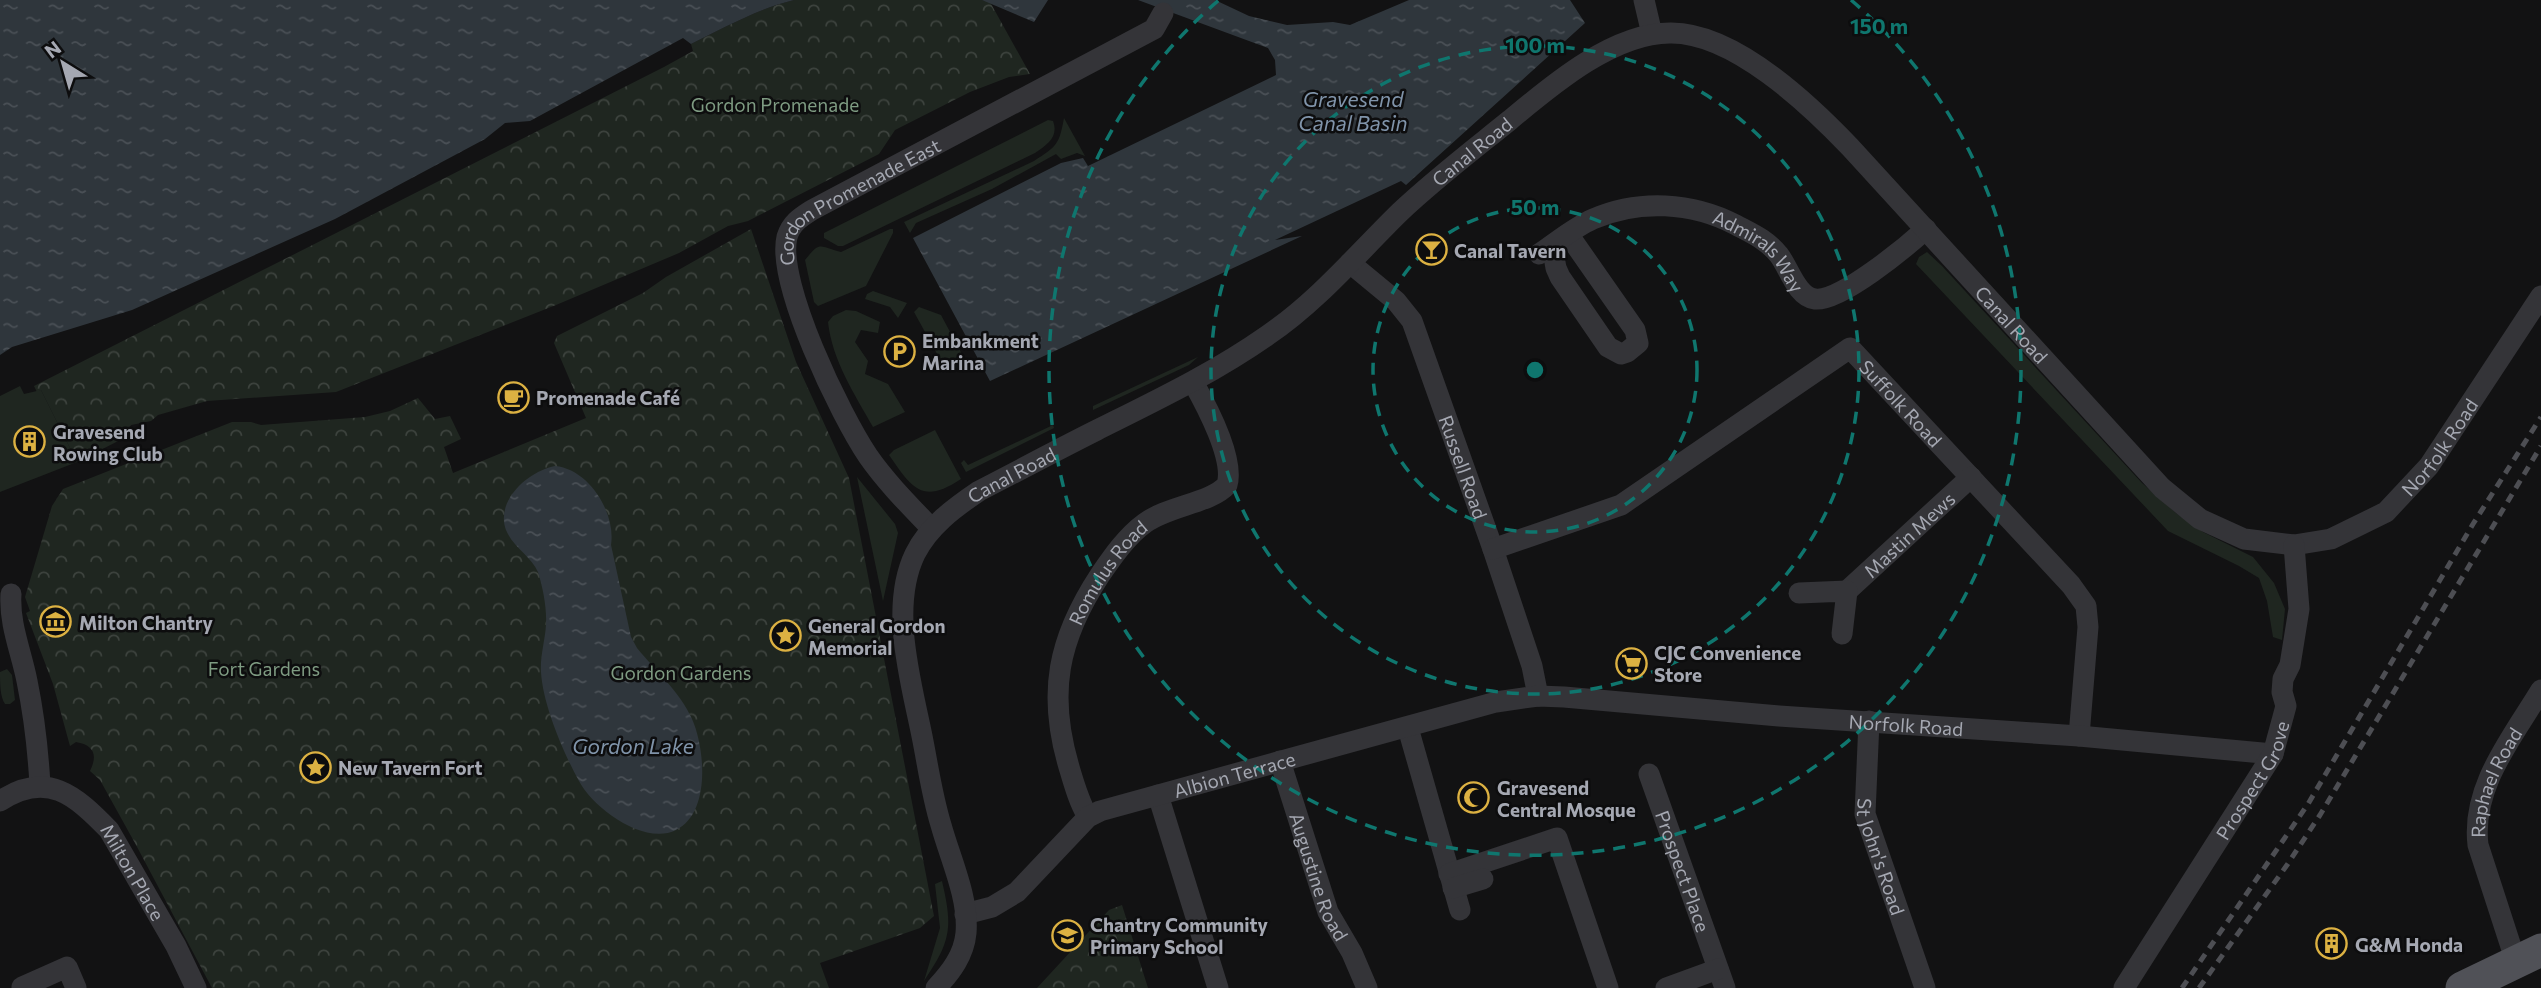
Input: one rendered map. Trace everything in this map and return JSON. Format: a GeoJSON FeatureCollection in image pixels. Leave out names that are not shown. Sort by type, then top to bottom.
{"type":"FeatureCollection","features":[{"type":"Feature","properties":{"kind":"main road"},"geometry":{"type":"LineString","coordinates":[[2466,987],[2529,956]]}},
{"type":"Feature","properties":{"kind":"street"},"geometry":{"type":"LineString","coordinates":[[1644,0],[1652,34]]}},
{"type":"Feature","properties":{"kind":"street","name":"Gordon Promenade East"},"geometry":{"type":"LineString","coordinates":[[932,529],[869,457],[832,390],[804,326],[791,282],[786,248],[790,228],[824,203],[1154,29],[1163,13]]}},
{"type":"Feature","properties":{"kind":"street","name":"Canal Road"},"geometry":{"type":"LineString","coordinates":[[936,988],[953,968],[964,946],[965,914],[937,814],[904,645],[905,585],[915,554],[932,529],[950,511],[979,491],[1193,382],[1271,333],[1307,304],[1404,209],[1558,80],[1612,49],[1652,34],[1671,33],[1699,37],[1728,49],[1769,74],[1841,137],[2162,488],[2200,519],[2244,539],[2294,545]]}},
{"type":"Feature","properties":{"kind":"street","name":"Admirals Way"},"geometry":{"type":"LineString","coordinates":[[1553,244],[1592,220],[1629,208],[1658,205],[1700,211],[1716,215],[1758,236],[1778,254],[1804,294],[1812,299],[1821,299],[1831,296],[1901,252],[1926,229]]}},
{"type":"Feature","properties":{"kind":"street"},"geometry":{"type":"LineString","coordinates":[[1553,244],[1635,330],[1638,342],[1633,348],[1621,354],[1608,347],[1560,277],[1553,244]]}},
{"type":"Feature","properties":{"kind":"street","name":"Russell Road"},"geometry":{"type":"LineString","coordinates":[[1350,263],[1396,300],[1410,316],[1493,549],[1532,666],[1538,696]]}},
{"type":"Feature","properties":{"kind":"street","name":"Norfolk Road"},"geometry":{"type":"LineString","coordinates":[[2294,545],[2331,539],[2386,512],[2429,467],[2541,296]]}},
{"type":"Feature","properties":{"kind":"street","name":"Suffolk Road"},"geometry":{"type":"LineString","coordinates":[[1493,549],[1621,505],[1850,348],[2071,585],[2086,606],[2088,627],[2078,736]]}},
{"type":"Feature","properties":{"kind":"street","name":"Romulus Road"},"geometry":{"type":"LineString","coordinates":[[1088,817],[1061,739],[1057,693],[1062,652],[1084,600],[1126,540],[1153,518],[1216,494],[1227,485],[1230,477],[1227,462],[1207,408],[1193,382]]}},
{"type":"Feature","properties":{"kind":"street","name":"Mastin Mews"},"geometry":{"type":"LineString","coordinates":[[1847,591],[1971,477]]}},
{"type":"Feature","properties":{"kind":"street","name":"Prospect Grove"},"geometry":{"type":"LineString","coordinates":[[2124,988],[2273,754],[2286,706],[2282,692],[2283,679],[2290,665],[2299,609],[2294,545]]}},
{"type":"Feature","properties":{"kind":"street"},"geometry":{"type":"LineString","coordinates":[[1799,593],[1847,591],[1842,634]]}},
{"type":"Feature","properties":{"kind":"street"},"geometry":{"type":"LineString","coordinates":[[0,801],[16,792],[40,785],[32,712],[13,622],[11,594]]}},
{"type":"Feature","properties":{"kind":"street","name":"Raphael Road"},"geometry":{"type":"LineString","coordinates":[[2529,956],[2478,845],[2476,827],[2480,801],[2488,781],[2541,690]]}},
{"type":"Feature","properties":{"kind":"street","name":"Norfolk Road"},"geometry":{"type":"LineString","coordinates":[[1538,696],[2078,736],[2273,754]]}},
{"type":"Feature","properties":{"kind":"street","name":"Albion Terrace"},"geometry":{"type":"LineString","coordinates":[[965,914],[992,906],[1017,892],[1088,817],[1100,811],[1496,702],[1538,696]]}},
{"type":"Feature","properties":{"kind":"street","name":"St John's Road"},"geometry":{"type":"LineString","coordinates":[[1868,721],[1865,814],[1925,988]]}},
{"type":"Feature","properties":{"kind":"street"},"geometry":{"type":"LineString","coordinates":[[1408,728],[1460,910]]}},
{"type":"Feature","properties":{"kind":"street","name":"Augustine Road"},"geometry":{"type":"LineString","coordinates":[[1280,761],[1328,912],[1352,953],[1367,988]]}},
{"type":"Feature","properties":{"kind":"street","name":"Prospect Place"},"geometry":{"type":"LineString","coordinates":[[1649,774],[1721,978],[1666,988]]}},
{"type":"Feature","properties":{"kind":"street","name":"Milton Place"},"geometry":{"type":"LineString","coordinates":[[40,785],[63,790],[109,830],[176,946],[196,988]]}},
{"type":"Feature","properties":{"kind":"street"},"geometry":{"type":"LineString","coordinates":[[1158,795],[1218,988]]}},
{"type":"Feature","properties":{"kind":"street"},"geometry":{"type":"LineString","coordinates":[[1451,881],[1557,838],[1608,988]]}},
{"type":"Feature","properties":{"kind":"street"},"geometry":{"type":"LineString","coordinates":[[1451,881],[1483,879]]}},
{"type":"Feature","properties":{"kind":"street"},"geometry":{"type":"LineString","coordinates":[[22,987],[67,967],[76,988]]}},
{"type":"Feature","properties":{"kind":"green space","name":"Gordon Promenade"},"geometry":{"type":"Polygon","coordinates":[[[794,0],[990,2],[1030,74],[1009,77],[970,92],[895,130],[879,154],[748,221],[728,226],[679,253],[556,305],[336,392],[207,401],[158,415],[151,421],[131,425],[124,438],[77,462],[41,390],[37,392],[34,386],[664,67],[693,51],[691,44],[754,14],[794,0]]]}},
{"type":"Feature","properties":{"kind":"green space"},"geometry":{"type":"Polygon","coordinates":[[[1064,118],[1085,156],[1077,153],[1061,159],[1056,154],[992,189],[916,223],[910,233],[904,222],[1048,152],[1058,140],[1064,118]]]}},
{"type":"Feature","properties":{"kind":"green space"},"geometry":{"type":"Polygon","coordinates":[[[1048,120],[1053,121],[1053,136],[1048,144],[1035,153],[843,246],[824,238],[824,233],[1048,120]]]}},
{"type":"Feature","properties":{"kind":"green space"},"geometry":{"type":"Polygon","coordinates":[[[751,229],[796,362],[849,478],[934,916],[920,928],[820,963],[829,988],[212,988],[100,780],[90,771],[94,760],[93,752],[82,743],[76,742],[70,746],[53,684],[26,613],[30,611],[25,597],[52,506],[63,489],[232,422],[261,425],[365,417],[390,411],[418,398],[435,419],[450,416],[461,439],[444,447],[453,473],[586,418],[554,343],[557,336],[643,293],[751,229]]]}},
{"type":"Feature","properties":{"kind":"green space"},"geometry":{"type":"Polygon","coordinates":[[[893,229],[893,233],[866,286],[818,306],[814,302],[805,260],[810,254],[818,247],[841,252],[893,229]]]}},
{"type":"Feature","properties":{"kind":"green space"},"geometry":{"type":"Polygon","coordinates":[[[1927,252],[2142,483],[2203,532],[2253,557],[2274,583],[2285,609],[2282,640],[2273,637],[2267,601],[2259,578],[2168,531],[1916,264],[1919,257],[1927,252]]]}},
{"type":"Feature","properties":{"kind":"green space"},"geometry":{"type":"Polygon","coordinates":[[[873,291],[907,303],[898,318],[890,307],[865,299],[867,294],[873,291]]]}},
{"type":"Feature","properties":{"kind":"green space"},"geometry":{"type":"Polygon","coordinates":[[[919,307],[941,315],[964,358],[964,364],[947,372],[914,312],[919,307]]]}},
{"type":"Feature","properties":{"kind":"green space"},"geometry":{"type":"Polygon","coordinates":[[[846,310],[856,311],[880,322],[878,333],[861,330],[855,342],[868,361],[865,374],[888,384],[905,412],[873,427],[845,377],[830,336],[828,322],[833,316],[846,310]]]}},
{"type":"Feature","properties":{"kind":"green space"},"geometry":{"type":"Polygon","coordinates":[[[1198,357],[1189,365],[1093,410],[1093,406],[1198,357]]]}},
{"type":"Feature","properties":{"kind":"green space"},"geometry":{"type":"Polygon","coordinates":[[[20,386],[24,394],[41,390],[77,462],[0,492],[0,396],[20,386]]]}},
{"type":"Feature","properties":{"kind":"green space"},"geometry":{"type":"Polygon","coordinates":[[[1053,425],[1054,428],[966,472],[961,463],[964,460],[968,465],[1053,425]]]}},
{"type":"Feature","properties":{"kind":"green space"},"geometry":{"type":"Polygon","coordinates":[[[935,430],[961,479],[948,487],[927,492],[912,484],[889,455],[935,430]]]}},
{"type":"Feature","properties":{"kind":"green space"},"geometry":{"type":"Polygon","coordinates":[[[857,477],[895,524],[898,533],[883,601],[857,477]]]}},
{"type":"Feature","properties":{"kind":"green space"},"geometry":{"type":"Polygon","coordinates":[[[7,669],[12,675],[15,700],[10,704],[5,704],[1,690],[0,672],[7,669]]]}},
{"type":"Feature","properties":{"kind":"green space"},"geometry":{"type":"Polygon","coordinates":[[[942,881],[948,911],[947,934],[940,955],[924,981],[940,928],[935,884],[942,881]]]}},
{"type":"Feature","properties":{"kind":"green space"},"geometry":{"type":"Polygon","coordinates":[[[1122,905],[1148,988],[1037,988],[1109,910],[1122,905]]]}},
{"type":"Feature","properties":{"kind":"water"},"geometry":{"type":"Polygon","coordinates":[[[0,0],[794,0],[754,14],[691,44],[683,38],[530,121],[505,123],[485,139],[335,219],[132,310],[12,347],[0,355],[0,0]]]}},
{"type":"Feature","properties":{"kind":"water"},"geometry":{"type":"Polygon","coordinates":[[[982,0],[1048,0],[1034,22],[982,0]]]}},
{"type":"Feature","properties":{"kind":"water","name":"Gravesend Canal Basin"},"geometry":{"type":"Polygon","coordinates":[[[1138,0],[1215,0],[1249,16],[1287,25],[1333,22],[1350,25],[1409,0],[1570,0],[1585,23],[1406,185],[1401,181],[1275,240],[1302,236],[990,381],[913,238],[1061,163],[1083,158],[1088,166],[1276,75],[1275,60],[1268,48],[1138,0]]]}},
{"type":"Feature","properties":{"kind":"water","name":"Gordon Lake"},"geometry":{"type":"Polygon","coordinates":[[[555,466],[579,475],[598,495],[609,520],[611,545],[631,637],[637,648],[681,700],[696,731],[702,762],[700,795],[687,822],[676,830],[663,834],[649,833],[635,829],[607,813],[579,781],[560,742],[550,713],[541,672],[546,618],[542,585],[535,566],[509,536],[504,519],[505,508],[517,489],[535,474],[555,466]]]}},
{"type":"Feature","properties":{"kind":"railway"},"geometry":{"type":"LineString","coordinates":[[2182,988],[2308,804],[2473,524],[2541,417]]}},
{"type":"Feature","properties":{"kind":"railway"},"geometry":{"type":"LineString","coordinates":[[2199,988],[2320,815],[2541,446]]}},
{"type":"Feature","properties":{"kind":"place","name":"Canal Tavern"},"geometry":{"type":"Point","coordinates":[1431,250]}},
{"type":"Feature","properties":{"kind":"place","name":"Embankment Marina"},"geometry":{"type":"Point","coordinates":[899,351]}},
{"type":"Feature","properties":{"kind":"place","name":"Promenade Café"},"geometry":{"type":"Point","coordinates":[513,397]}},
{"type":"Feature","properties":{"kind":"place","name":"Gravesend Rowing Club"},"geometry":{"type":"Point","coordinates":[30,442]}},
{"type":"Feature","properties":{"kind":"place","name":"Milton Chantry"},"geometry":{"type":"Point","coordinates":[56,622]}},
{"type":"Feature","properties":{"kind":"place","name":"General Gordon Memorial"},"geometry":{"type":"Point","coordinates":[785,636]}},
{"type":"Feature","properties":{"kind":"place","name":"CJC Convenience Store"},"geometry":{"type":"Point","coordinates":[1631,663]}},
{"type":"Feature","properties":{"kind":"place","name":"New Tavern Fort"},"geometry":{"type":"Point","coordinates":[315,767]}},
{"type":"Feature","properties":{"kind":"place","name":"Gravesend Central Mosque"},"geometry":{"type":"Point","coordinates":[1474,798]}},
{"type":"Feature","properties":{"kind":"place","name":"Chantry Community Primary School"},"geometry":{"type":"Point","coordinates":[1067,935]}},
{"type":"Feature","properties":{"kind":"place","name":"G&M Honda"},"geometry":{"type":"Point","coordinates":[2332,944]}},
{"type":"Feature","properties":{"kind":"park label","name":"Fort Gardens"},"geometry":{"type":"Point","coordinates":[264,668]}},
{"type":"Feature","properties":{"kind":"park label","name":"Gordon Gardens"},"geometry":{"type":"Point","coordinates":[681,672]}}]}
